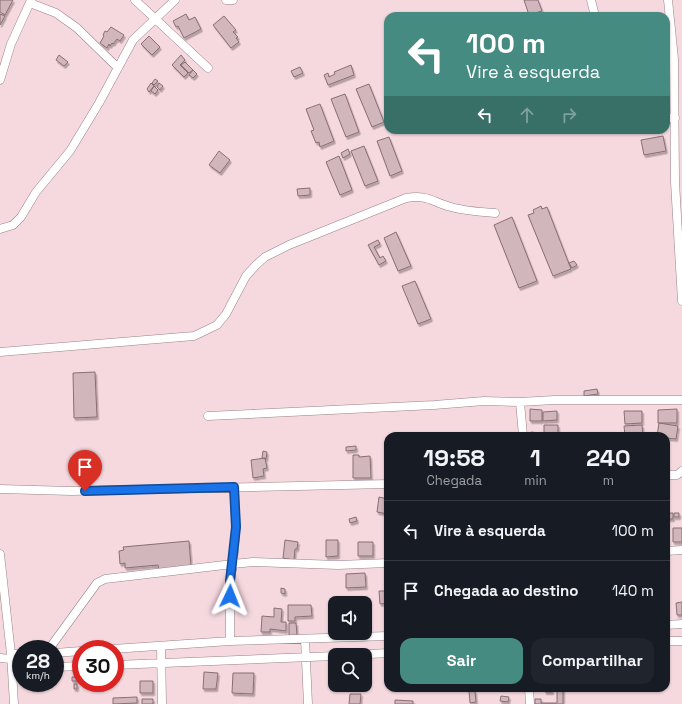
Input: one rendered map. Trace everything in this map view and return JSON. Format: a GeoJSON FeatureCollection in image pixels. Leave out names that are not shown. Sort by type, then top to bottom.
{"type":"FeatureCollection","features":[{"type":"Feature","properties":{"kind":"street"},"geometry":{"type":"LineString","coordinates":[[135,0],[208,68]]}},
{"type":"Feature","properties":{"kind":"street"},"geometry":{"type":"LineString","coordinates":[[0,228],[13,225],[21,217],[36,192],[70,151],[100,103],[133,40],[175,0]]}},
{"type":"Feature","properties":{"kind":"street"},"geometry":{"type":"LineString","coordinates":[[226,0],[233,0]]}},
{"type":"Feature","properties":{"kind":"street"},"geometry":{"type":"LineString","coordinates":[[591,0],[594,12]]}},
{"type":"Feature","properties":{"kind":"street"},"geometry":{"type":"LineString","coordinates":[[668,0],[669,12]]}},
{"type":"Feature","properties":{"kind":"street"},"geometry":{"type":"LineString","coordinates":[[0,80],[11,44],[30,2],[56,13],[77,28],[118,68]]}},
{"type":"Feature","properties":{"kind":"street"},"geometry":{"type":"LineString","coordinates":[[670,19],[674,58],[670,118],[682,301]]}},
{"type":"Feature","properties":{"kind":"street"},"geometry":{"type":"LineString","coordinates":[[0,352],[194,336],[217,325],[226,314],[246,276],[265,257],[289,245],[406,198],[416,196],[425,197],[450,207],[495,213]]}},
{"type":"Feature","properties":{"kind":"street"},"geometry":{"type":"LineString","coordinates":[[208,416],[434,405],[484,401],[682,400]]}},
{"type":"Feature","properties":{"kind":"street"},"geometry":{"type":"LineString","coordinates":[[520,402],[523,432]]}},
{"type":"Feature","properties":{"kind":"street"},"geometry":{"type":"LineString","coordinates":[[670,475],[677,475],[682,471]]}},
{"type":"Feature","properties":{"kind":"street"},"geometry":{"type":"LineString","coordinates":[[0,489],[71,491],[384,484]]}},
{"type":"Feature","properties":{"kind":"street"},"geometry":{"type":"LineString","coordinates":[[230,641],[230,581],[236,527],[234,487]]}},
{"type":"Feature","properties":{"kind":"street"},"geometry":{"type":"LineString","coordinates":[[670,551],[682,550]]}},
{"type":"Feature","properties":{"kind":"street"},"geometry":{"type":"LineString","coordinates":[[0,554],[12,669]]}},
{"type":"Feature","properties":{"kind":"street"},"geometry":{"type":"LineString","coordinates":[[56,640],[97,583],[105,579],[253,562],[338,565],[384,563]]}},
{"type":"Feature","properties":{"kind":"street"},"geometry":{"type":"LineString","coordinates":[[670,625],[682,624]]}},
{"type":"Feature","properties":{"kind":"street"},"geometry":{"type":"LineString","coordinates":[[124,648],[230,641],[384,636]]}},
{"type":"Feature","properties":{"kind":"street"},"geometry":{"type":"LineString","coordinates":[[305,639],[308,704]]}},
{"type":"Feature","properties":{"kind":"street"},"geometry":{"type":"LineString","coordinates":[[670,641],[682,641]]}},
{"type":"Feature","properties":{"kind":"street"},"geometry":{"type":"LineString","coordinates":[[160,646],[162,704]]}},
{"type":"Feature","properties":{"kind":"street"},"geometry":{"type":"LineString","coordinates":[[372,654],[384,653]]}},
{"type":"Feature","properties":{"kind":"street"},"geometry":{"type":"LineString","coordinates":[[124,665],[328,656]]}},
{"type":"Feature","properties":{"kind":"street"},"geometry":{"type":"LineString","coordinates":[[0,658],[11,657]]}},
{"type":"Feature","properties":{"kind":"street"},"geometry":{"type":"LineString","coordinates":[[13,692],[14,704]]}},
{"type":"Feature","properties":{"kind":"street"},"geometry":{"type":"LineString","coordinates":[[529,692],[530,704]]}},
{"type":"Feature","properties":{"kind":"building"},"geometry":{"type":"Polygon","coordinates":[[[0,0],[13,0],[5,15],[0,12],[0,0]]]}},
{"type":"Feature","properties":{"kind":"building"},"geometry":{"type":"Polygon","coordinates":[[[524,0],[538,0],[542,11],[528,12],[524,0]]]}},
{"type":"Feature","properties":{"kind":"building"},"geometry":{"type":"Polygon","coordinates":[[[0,14],[5,16],[0,25],[0,14]]]}},
{"type":"Feature","properties":{"kind":"building"},"geometry":{"type":"Polygon","coordinates":[[[186,14],[189,20],[195,17],[201,29],[184,38],[178,26],[176,27],[173,21],[186,14]]]}},
{"type":"Feature","properties":{"kind":"building"},"geometry":{"type":"Polygon","coordinates":[[[224,16],[236,30],[233,32],[238,37],[236,38],[239,42],[231,48],[213,25],[224,16]]]}},
{"type":"Feature","properties":{"kind":"building"},"geometry":{"type":"Polygon","coordinates":[[[111,27],[124,35],[120,41],[117,39],[110,46],[109,44],[107,48],[100,43],[105,31],[107,32],[111,27]]]}},
{"type":"Feature","properties":{"kind":"building"},"geometry":{"type":"Polygon","coordinates":[[[149,36],[160,47],[152,55],[141,44],[149,36]]]}},
{"type":"Feature","properties":{"kind":"building"},"geometry":{"type":"Polygon","coordinates":[[[59,55],[68,62],[64,66],[56,60],[59,55]]]}},
{"type":"Feature","properties":{"kind":"building"},"geometry":{"type":"Polygon","coordinates":[[[181,55],[185,60],[180,65],[188,73],[184,77],[172,65],[181,55]]]}},
{"type":"Feature","properties":{"kind":"building"},"geometry":{"type":"Polygon","coordinates":[[[185,62],[193,70],[189,73],[181,65],[185,62]]]}},
{"type":"Feature","properties":{"kind":"building"},"geometry":{"type":"Polygon","coordinates":[[[351,65],[354,75],[328,85],[324,75],[328,73],[329,77],[335,74],[334,72],[351,65]]]}},
{"type":"Feature","properties":{"kind":"building"},"geometry":{"type":"Polygon","coordinates":[[[300,67],[303,73],[294,77],[291,71],[300,67]]]}},
{"type":"Feature","properties":{"kind":"building"},"geometry":{"type":"Polygon","coordinates":[[[193,70],[197,74],[193,78],[189,75],[193,70]]]}},
{"type":"Feature","properties":{"kind":"building"},"geometry":{"type":"Polygon","coordinates":[[[155,79],[158,81],[154,85],[152,83],[155,79]]]}},
{"type":"Feature","properties":{"kind":"building"},"geometry":{"type":"Polygon","coordinates":[[[151,83],[154,86],[149,92],[147,89],[151,83]]]}},
{"type":"Feature","properties":{"kind":"building"},"geometry":{"type":"Polygon","coordinates":[[[159,83],[163,86],[160,90],[157,87],[159,83]]]}},
{"type":"Feature","properties":{"kind":"building"},"geometry":{"type":"Polygon","coordinates":[[[369,84],[384,122],[372,127],[356,89],[369,84]]]}},
{"type":"Feature","properties":{"kind":"building"},"geometry":{"type":"Polygon","coordinates":[[[154,86],[158,90],[155,94],[151,91],[154,86]]]}},
{"type":"Feature","properties":{"kind":"building"},"geometry":{"type":"Polygon","coordinates":[[[345,94],[359,132],[346,137],[331,99],[345,94]]]}},
{"type":"Feature","properties":{"kind":"building"},"geometry":{"type":"Polygon","coordinates":[[[320,104],[334,141],[320,147],[319,142],[316,143],[311,131],[314,130],[306,109],[320,104]]]}},
{"type":"Feature","properties":{"kind":"building"},"geometry":{"type":"Polygon","coordinates":[[[663,136],[666,151],[644,155],[641,140],[663,136]]]}},
{"type":"Feature","properties":{"kind":"building"},"geometry":{"type":"Polygon","coordinates":[[[389,137],[402,171],[390,176],[377,141],[389,137]]]}},
{"type":"Feature","properties":{"kind":"building"},"geometry":{"type":"Polygon","coordinates":[[[364,146],[378,181],[365,186],[351,151],[364,146]]]}},
{"type":"Feature","properties":{"kind":"building"},"geometry":{"type":"Polygon","coordinates":[[[348,149],[350,154],[343,158],[341,153],[348,149]]]}},
{"type":"Feature","properties":{"kind":"building"},"geometry":{"type":"Polygon","coordinates":[[[219,151],[230,160],[220,173],[209,165],[219,151]]]}},
{"type":"Feature","properties":{"kind":"building"},"geometry":{"type":"Polygon","coordinates":[[[339,156],[352,190],[340,195],[326,162],[339,156]]]}},
{"type":"Feature","properties":{"kind":"building"},"geometry":{"type":"Polygon","coordinates":[[[310,188],[310,195],[298,196],[297,189],[310,188]]]}},
{"type":"Feature","properties":{"kind":"building"},"geometry":{"type":"Polygon","coordinates":[[[541,206],[542,209],[547,207],[571,269],[553,276],[528,215],[534,213],[533,210],[541,206]]]}},
{"type":"Feature","properties":{"kind":"building"},"geometry":{"type":"Polygon","coordinates":[[[512,217],[537,281],[519,288],[494,225],[512,217]]]}},
{"type":"Feature","properties":{"kind":"building"},"geometry":{"type":"Polygon","coordinates":[[[396,232],[411,266],[398,271],[384,238],[396,232]]]}},
{"type":"Feature","properties":{"kind":"building"},"geometry":{"type":"Polygon","coordinates":[[[378,240],[380,244],[374,247],[380,258],[383,256],[386,261],[379,265],[368,245],[378,240]]]}},
{"type":"Feature","properties":{"kind":"building"},"geometry":{"type":"Polygon","coordinates":[[[574,261],[577,265],[572,268],[569,263],[574,261]]]}},
{"type":"Feature","properties":{"kind":"building"},"geometry":{"type":"Polygon","coordinates":[[[415,281],[431,319],[418,324],[402,286],[415,281]]]}},
{"type":"Feature","properties":{"kind":"building"},"geometry":{"type":"Polygon","coordinates":[[[95,372],[97,417],[74,418],[73,373],[95,372]]]}},
{"type":"Feature","properties":{"kind":"building"},"geometry":{"type":"Polygon","coordinates":[[[597,389],[598,394],[584,396],[584,391],[597,389]]]}},
{"type":"Feature","properties":{"kind":"building"},"geometry":{"type":"Polygon","coordinates":[[[530,409],[542,410],[542,421],[530,421],[530,409]]]}},
{"type":"Feature","properties":{"kind":"building"},"geometry":{"type":"Polygon","coordinates":[[[677,409],[677,423],[658,423],[658,410],[677,409]]]}},
{"type":"Feature","properties":{"kind":"building"},"geometry":{"type":"Polygon","coordinates":[[[557,411],[557,420],[543,421],[543,412],[557,411]]]}},
{"type":"Feature","properties":{"kind":"building"},"geometry":{"type":"Polygon","coordinates":[[[624,411],[642,411],[642,423],[625,424],[624,411]]]}},
{"type":"Feature","properties":{"kind":"building"},"geometry":{"type":"Polygon","coordinates":[[[659,423],[678,426],[676,439],[670,438],[670,432],[658,432],[659,423]]]}},
{"type":"Feature","properties":{"kind":"building"},"geometry":{"type":"Polygon","coordinates":[[[544,425],[558,425],[558,432],[544,432],[544,425]]]}},
{"type":"Feature","properties":{"kind":"building"},"geometry":{"type":"Polygon","coordinates":[[[642,425],[643,432],[625,432],[624,426],[642,425]]]}},
{"type":"Feature","properties":{"kind":"building"},"geometry":{"type":"Polygon","coordinates":[[[356,446],[356,450],[346,451],[346,447],[356,446]]]}},
{"type":"Feature","properties":{"kind":"building"},"geometry":{"type":"Polygon","coordinates":[[[263,451],[267,452],[266,459],[262,458],[263,451]]]}},
{"type":"Feature","properties":{"kind":"building"},"geometry":{"type":"Polygon","coordinates":[[[353,455],[359,455],[359,457],[370,456],[371,478],[353,478],[353,455]]]}},
{"type":"Feature","properties":{"kind":"building"},"geometry":{"type":"Polygon","coordinates":[[[265,458],[267,468],[263,469],[264,476],[253,478],[251,460],[265,458]]]}},
{"type":"Feature","properties":{"kind":"building"},"geometry":{"type":"Polygon","coordinates":[[[379,497],[384,498],[384,513],[377,512],[379,497]]]}},
{"type":"Feature","properties":{"kind":"building"},"geometry":{"type":"Polygon","coordinates":[[[670,513],[673,513],[673,519],[670,519],[670,513]]]}},
{"type":"Feature","properties":{"kind":"building"},"geometry":{"type":"Polygon","coordinates":[[[674,513],[679,513],[679,517],[674,517],[674,513]]]}},
{"type":"Feature","properties":{"kind":"building"},"geometry":{"type":"Polygon","coordinates":[[[356,517],[357,521],[350,523],[349,519],[356,517]]]}},
{"type":"Feature","properties":{"kind":"building"},"geometry":{"type":"Polygon","coordinates":[[[673,528],[682,528],[682,542],[673,542],[673,528]]]}},
{"type":"Feature","properties":{"kind":"building"},"geometry":{"type":"Polygon","coordinates":[[[285,540],[298,542],[297,549],[295,549],[294,560],[283,558],[285,540]]]}},
{"type":"Feature","properties":{"kind":"building"},"geometry":{"type":"Polygon","coordinates":[[[326,540],[338,540],[338,556],[326,557],[326,540]]]}},
{"type":"Feature","properties":{"kind":"building"},"geometry":{"type":"Polygon","coordinates":[[[189,541],[191,567],[159,570],[158,565],[125,568],[125,563],[120,564],[119,551],[124,550],[123,547],[189,541]]]}},
{"type":"Feature","properties":{"kind":"building"},"geometry":{"type":"Polygon","coordinates":[[[358,542],[373,542],[373,556],[358,556],[358,542]]]}},
{"type":"Feature","properties":{"kind":"building"},"geometry":{"type":"Polygon","coordinates":[[[365,573],[366,587],[346,588],[346,574],[365,573]]]}},
{"type":"Feature","properties":{"kind":"building"},"geometry":{"type":"Polygon","coordinates":[[[281,588],[285,589],[285,594],[281,593],[281,588]]]}},
{"type":"Feature","properties":{"kind":"building"},"geometry":{"type":"Polygon","coordinates":[[[379,591],[384,591],[384,604],[380,604],[379,591]]]}},
{"type":"Feature","properties":{"kind":"building"},"geometry":{"type":"Polygon","coordinates":[[[682,602],[682,615],[677,615],[676,603],[682,602]]]}},
{"type":"Feature","properties":{"kind":"building"},"geometry":{"type":"Polygon","coordinates":[[[288,605],[311,605],[312,616],[295,617],[295,621],[288,621],[288,605]]]}},
{"type":"Feature","properties":{"kind":"building"},"geometry":{"type":"Polygon","coordinates":[[[274,608],[282,609],[281,622],[286,622],[286,631],[270,629],[270,632],[261,632],[262,616],[274,617],[274,608]]]}},
{"type":"Feature","properties":{"kind":"building"},"geometry":{"type":"Polygon","coordinates":[[[289,623],[296,623],[297,635],[289,636],[289,623]]]}},
{"type":"Feature","properties":{"kind":"building"},"geometry":{"type":"Polygon","coordinates":[[[204,672],[218,673],[216,689],[203,689],[204,672]]]}},
{"type":"Feature","properties":{"kind":"building"},"geometry":{"type":"Polygon","coordinates":[[[233,673],[254,673],[253,694],[232,693],[233,673]]]}},
{"type":"Feature","properties":{"kind":"building"},"geometry":{"type":"Polygon","coordinates":[[[140,681],[153,681],[153,693],[140,693],[140,681]]]}},
{"type":"Feature","properties":{"kind":"building"},"geometry":{"type":"Polygon","coordinates":[[[469,692],[475,692],[476,702],[470,703],[469,692]]]}},
{"type":"Feature","properties":{"kind":"building"},"geometry":{"type":"Polygon","coordinates":[[[557,692],[563,692],[563,704],[535,704],[535,699],[541,699],[541,703],[557,703],[557,692]]]}},
{"type":"Feature","properties":{"kind":"building"},"geometry":{"type":"Polygon","coordinates":[[[350,694],[361,694],[360,704],[349,704],[350,694]]]}},
{"type":"Feature","properties":{"kind":"building"},"geometry":{"type":"Polygon","coordinates":[[[501,696],[509,697],[508,702],[500,701],[501,696]]]}},
{"type":"Feature","properties":{"kind":"building"},"geometry":{"type":"Polygon","coordinates":[[[137,697],[137,703],[113,704],[113,698],[137,697]]]}},
{"type":"Feature","properties":{"kind":"building"},"geometry":{"type":"Polygon","coordinates":[[[142,699],[153,699],[153,704],[142,704],[142,699]]]}},
{"type":"Feature","properties":{"kind":"building"},"geometry":{"type":"Polygon","coordinates":[[[395,700],[413,701],[413,704],[395,704],[395,700]]]}},
{"type":"Feature","properties":{"kind":"route"},"geometry":{"type":"LineString","coordinates":[[85,491],[234,487],[236,527],[230,581],[230,596]]}}]}
